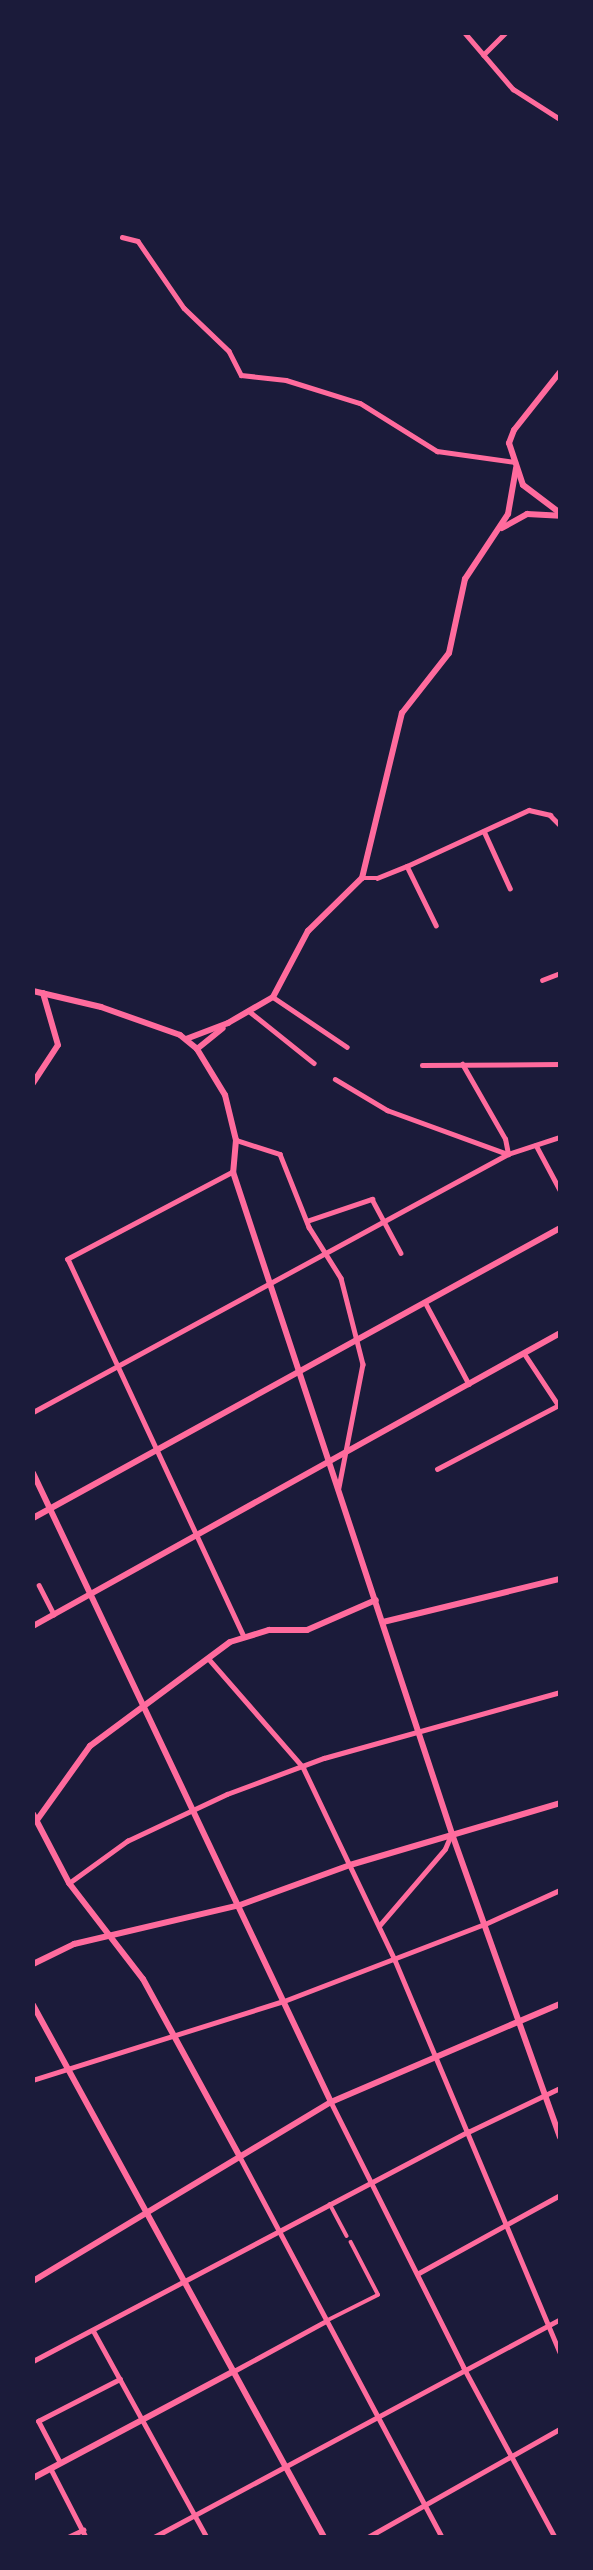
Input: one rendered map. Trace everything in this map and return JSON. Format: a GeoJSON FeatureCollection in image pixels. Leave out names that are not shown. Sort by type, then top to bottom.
{"type":"FeatureCollection","features":[{"type":"Feature","properties":{"kind":"street"},"geometry":{"type":"LineString","coordinates":[[465,33],[513,89],[560,119]]}},
{"type":"Feature","properties":{"kind":"street"},"geometry":{"type":"LineString","coordinates":[[483,55],[505,33]]}},
{"type":"Feature","properties":{"kind":"street"},"geometry":{"type":"LineString","coordinates":[[122,236],[138,241],[184,308],[229,351],[241,375],[294,382],[360,403],[437,451],[515,465]]}},
{"type":"Feature","properties":{"kind":"street"},"geometry":{"type":"LineString","coordinates":[[560,372],[509,438],[523,485],[560,514]]}},
{"type":"Feature","properties":{"kind":"street"},"geometry":{"type":"LineString","coordinates":[[186,1039],[229,1023],[273,997],[308,931],[362,878],[402,713],[449,653],[465,579],[508,514],[515,465]]}},
{"type":"Feature","properties":{"kind":"street"},"geometry":{"type":"LineString","coordinates":[[492,537],[527,513],[560,514]]}},
{"type":"Feature","properties":{"kind":"street"},"geometry":{"type":"LineString","coordinates":[[362,878],[377,878],[407,866],[529,810],[550,815],[560,825]]}},
{"type":"Feature","properties":{"kind":"street"},"geometry":{"type":"LineString","coordinates":[[484,831],[510,888]]}},
{"type":"Feature","properties":{"kind":"street"},"geometry":{"type":"LineString","coordinates":[[407,866],[436,925]]}},
{"type":"Feature","properties":{"kind":"street"},"geometry":{"type":"LineString","coordinates":[[542,980],[560,973]]}},
{"type":"Feature","properties":{"kind":"street"},"geometry":{"type":"LineString","coordinates":[[33,991],[130,1016],[186,1039],[197,1049],[225,1095],[236,1140],[233,1172],[452,1834],[560,2137]]}},
{"type":"Feature","properties":{"kind":"street"},"geometry":{"type":"LineString","coordinates":[[33,1083],[58,1045],[43,993]]}},
{"type":"Feature","properties":{"kind":"street"},"geometry":{"type":"LineString","coordinates":[[273,997],[347,1047]]}},
{"type":"Feature","properties":{"kind":"street"},"geometry":{"type":"LineString","coordinates":[[249,1012],[314,1063]]}},
{"type":"Feature","properties":{"kind":"street"},"geometry":{"type":"LineString","coordinates":[[197,1049],[229,1023]]}},
{"type":"Feature","properties":{"kind":"street"},"geometry":{"type":"LineString","coordinates":[[422,1065],[560,1064]]}},
{"type":"Feature","properties":{"kind":"street"},"geometry":{"type":"LineString","coordinates":[[462,1065],[505,1139],[508,1154]]}},
{"type":"Feature","properties":{"kind":"street"},"geometry":{"type":"LineString","coordinates":[[335,1079],[387,1110],[508,1154]]}},
{"type":"Feature","properties":{"kind":"street"},"geometry":{"type":"LineString","coordinates":[[33,1412],[508,1154],[560,1137]]}},
{"type":"Feature","properties":{"kind":"street"},"geometry":{"type":"LineString","coordinates":[[236,1140],[280,1154],[307,1221],[341,1278],[359,1338],[361,1384],[344,1454],[339,1488]]}},
{"type":"Feature","properties":{"kind":"street"},"geometry":{"type":"LineString","coordinates":[[536,1145],[560,1189]]}},
{"type":"Feature","properties":{"kind":"street"},"geometry":{"type":"LineString","coordinates":[[233,1172],[68,1259],[243,1636]]}},
{"type":"Feature","properties":{"kind":"street"},"geometry":{"type":"LineString","coordinates":[[307,1221],[372,1199],[401,1253]]}},
{"type":"Feature","properties":{"kind":"street"},"geometry":{"type":"LineString","coordinates":[[33,1518],[560,1228]]}},
{"type":"Feature","properties":{"kind":"street"},"geometry":{"type":"LineString","coordinates":[[425,1302],[469,1384]]}},
{"type":"Feature","properties":{"kind":"street"},"geometry":{"type":"LineString","coordinates":[[33,1626],[560,1333]]}},
{"type":"Feature","properties":{"kind":"street"},"geometry":{"type":"LineString","coordinates":[[437,1469],[559,1406],[524,1353]]}},
{"type":"Feature","properties":{"kind":"street"},"geometry":{"type":"LineString","coordinates":[[33,1473],[370,2183],[509,2456],[554,2536],[560,2532]]}},
{"type":"Feature","properties":{"kind":"street"},"geometry":{"type":"LineString","coordinates":[[383,1622],[560,1579]]}},
{"type":"Feature","properties":{"kind":"street"},"geometry":{"type":"LineString","coordinates":[[39,1586],[54,1615]]}},
{"type":"Feature","properties":{"kind":"street"},"geometry":{"type":"LineString","coordinates":[[376,1600],[307,1630],[243,1636],[208,1658],[90,1746],[35,1817],[69,1883],[143,1979],[174,2032],[442,2537]]}},
{"type":"Feature","properties":{"kind":"street"},"geometry":{"type":"LineString","coordinates":[[208,1658],[303,1767],[395,1960],[560,2352]]}},
{"type":"Feature","properties":{"kind":"street"},"geometry":{"type":"LineString","coordinates":[[69,1883],[118,1846],[193,1809],[303,1767],[560,1692]]}},
{"type":"Feature","properties":{"kind":"street"},"geometry":{"type":"LineString","coordinates":[[33,1964],[74,1944],[167,1926],[240,1905],[350,1865],[560,1803]]}},
{"type":"Feature","properties":{"kind":"street"},"geometry":{"type":"LineString","coordinates":[[379,1926],[445,1850],[452,1834]]}},
{"type":"Feature","properties":{"kind":"street"},"geometry":{"type":"LineString","coordinates":[[33,2080],[174,2032],[284,2001],[395,1960],[560,1891]]}},
{"type":"Feature","properties":{"kind":"street"},"geometry":{"type":"LineString","coordinates":[[33,2281],[331,2102],[517,2020],[560,2004]]}},
{"type":"Feature","properties":{"kind":"street"},"geometry":{"type":"LineString","coordinates":[[34,2009],[70,2068],[324,2537]]}},
{"type":"Feature","properties":{"kind":"street"},"geometry":{"type":"LineString","coordinates":[[33,2361],[330,2203],[560,2088]]}},
{"type":"Feature","properties":{"kind":"street"},"geometry":{"type":"LineString","coordinates":[[417,2274],[507,2227],[560,2195]]}},
{"type":"Feature","properties":{"kind":"street"},"geometry":{"type":"LineString","coordinates":[[330,2203],[347,2236]]}},
{"type":"Feature","properties":{"kind":"street"},"geometry":{"type":"LineString","coordinates":[[33,2478],[378,2295],[351,2243]]}},
{"type":"Feature","properties":{"kind":"street"},"geometry":{"type":"LineString","coordinates":[[154,2537],[377,2413],[560,2319]]}},
{"type":"Feature","properties":{"kind":"street"},"geometry":{"type":"LineString","coordinates":[[93,2330],[207,2537]]}},
{"type":"Feature","properties":{"kind":"street"},"geometry":{"type":"LineString","coordinates":[[60,2464],[38,2421],[120,2379]]}},
{"type":"Feature","properties":{"kind":"street"},"geometry":{"type":"LineString","coordinates":[[368,2537],[509,2456],[560,2430]]}},
{"type":"Feature","properties":{"kind":"street"},"geometry":{"type":"LineString","coordinates":[[51,2469],[86,2537]]}},
{"type":"Feature","properties":{"kind":"street"},"geometry":{"type":"LineString","coordinates":[[68,2537],[83,2530]]}}]}
